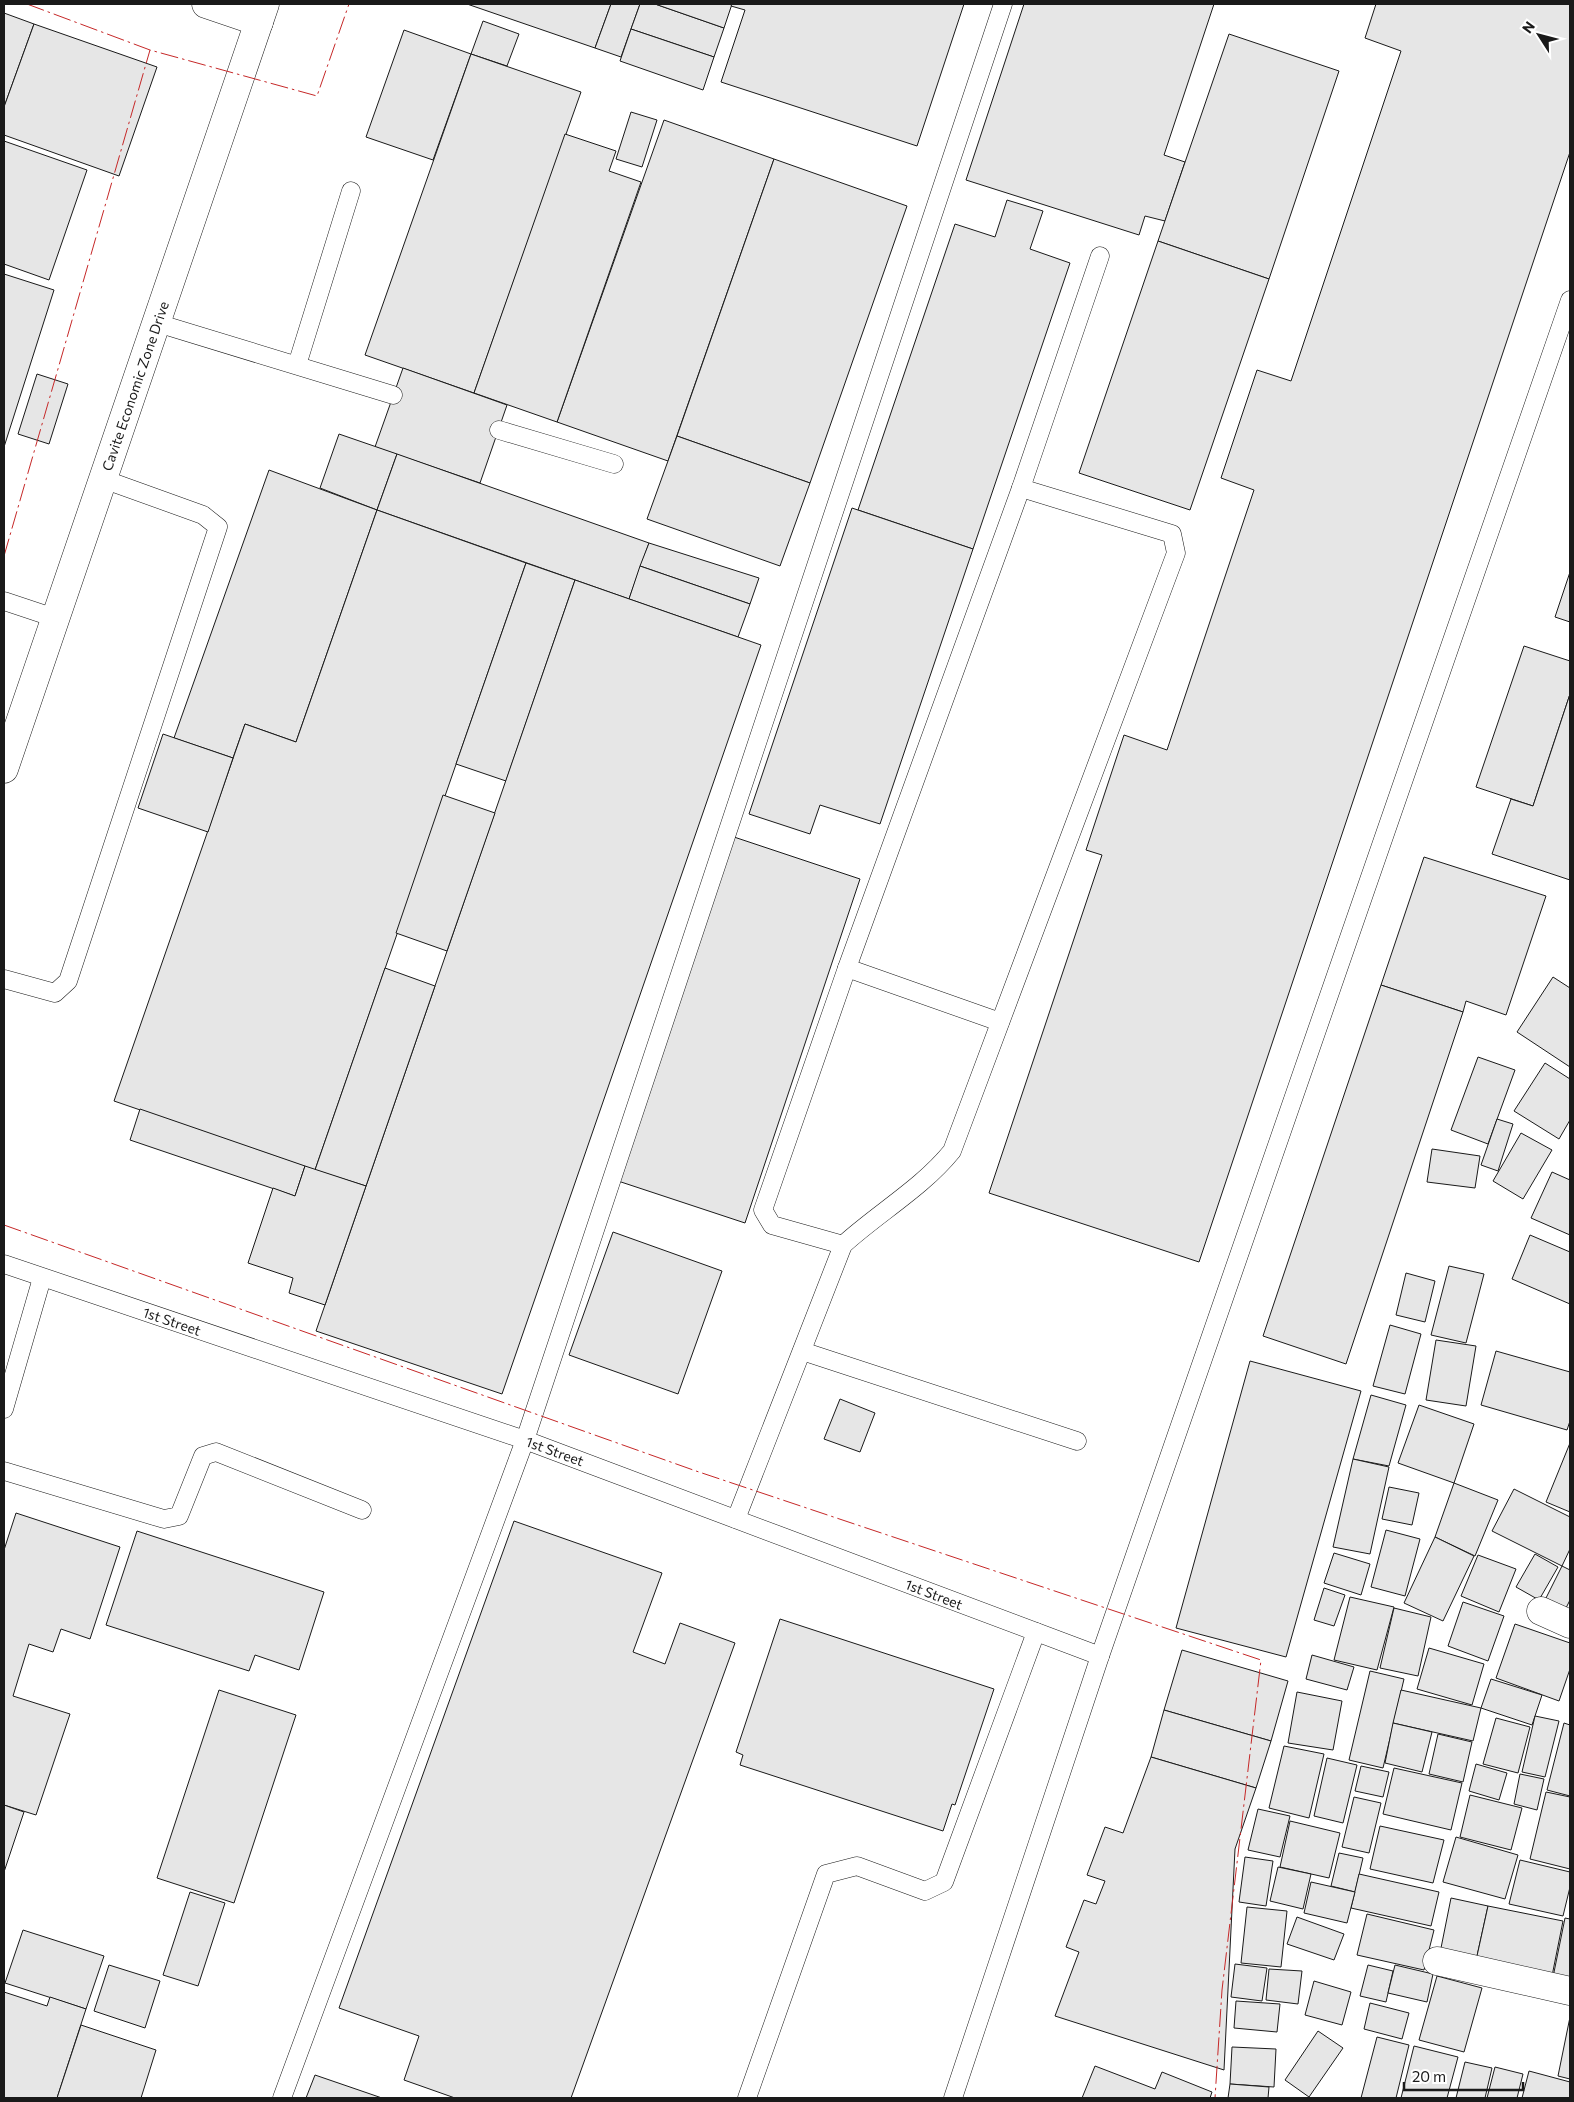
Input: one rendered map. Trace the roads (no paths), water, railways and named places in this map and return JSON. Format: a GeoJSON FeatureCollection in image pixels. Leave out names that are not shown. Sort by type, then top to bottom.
{"type":"FeatureCollection","features":[{"type":"Feature","properties":{"kind":"street"},"geometry":{"type":"LineString","coordinates":[[206,4],[262,13]]}},
{"type":"Feature","properties":{"kind":"street","name":"Cavite Economic Zone Drive"},"geometry":{"type":"LineString","coordinates":[[4,769],[262,13]]}},
{"type":"Feature","properties":{"kind":"street"},"geometry":{"type":"LineString","coordinates":[[1542,1611],[1570,1624]]}},
{"type":"Feature","properties":{"kind":"street"},"geometry":{"type":"LineString","coordinates":[[1437,1961],[1570,1991]]}},
{"type":"Feature","properties":{"kind":"lane"},"geometry":{"type":"LineString","coordinates":[[282,2098],[525,1440],[1003,4]]}},
{"type":"Feature","properties":{"kind":"lane"},"geometry":{"type":"LineString","coordinates":[[297,365],[352,192]]}},
{"type":"Feature","properties":{"kind":"lane"},"geometry":{"type":"LineString","coordinates":[[843,1245],[772,1225],[763,1210],[847,968],[1021,488],[1100,256]]}},
{"type":"Feature","properties":{"kind":"lane"},"geometry":{"type":"LineString","coordinates":[[953,2098],[1100,1656],[1570,300]]}},
{"type":"Feature","properties":{"kind":"lane"},"geometry":{"type":"LineString","coordinates":[[156,322],[393,395]]}},
{"type":"Feature","properties":{"kind":"lane"},"geometry":{"type":"LineString","coordinates":[[499,430],[614,464]]}},
{"type":"Feature","properties":{"kind":"lane"},"geometry":{"type":"LineString","coordinates":[[4,979],[55,993],[68,981],[218,528],[203,515],[103,479]]}},
{"type":"Feature","properties":{"kind":"lane"},"geometry":{"type":"LineString","coordinates":[[736,1519],[843,1245],[866,1224],[938,1168],[952,1151],[1176,554],[1172,534],[1021,488]]}},
{"type":"Feature","properties":{"kind":"lane"},"geometry":{"type":"LineString","coordinates":[[4,601],[55,618]]}},
{"type":"Feature","properties":{"kind":"lane"},"geometry":{"type":"LineString","coordinates":[[847,968],[1000,1022]]}},
{"type":"Feature","properties":{"kind":"lane","name":"1st Street"},"geometry":{"type":"LineString","coordinates":[[4,1264],[525,1440],[1100,1656]]}},
{"type":"Feature","properties":{"kind":"lane"},"geometry":{"type":"LineString","coordinates":[[4,1405],[42,1278]]}},
{"type":"Feature","properties":{"kind":"lane"},"geometry":{"type":"LineString","coordinates":[[802,1351],[1077,1441]]}},
{"type":"Feature","properties":{"kind":"lane"},"geometry":{"type":"LineString","coordinates":[[4,1471],[164,1520],[179,1516],[203,1456],[216,1452],[362,1510]]}},
{"type":"Feature","properties":{"kind":"lane"},"geometry":{"type":"LineString","coordinates":[[747,2098],[826,1874],[857,1866],[926,1891],[944,1882],[1036,1632]]}}]}
